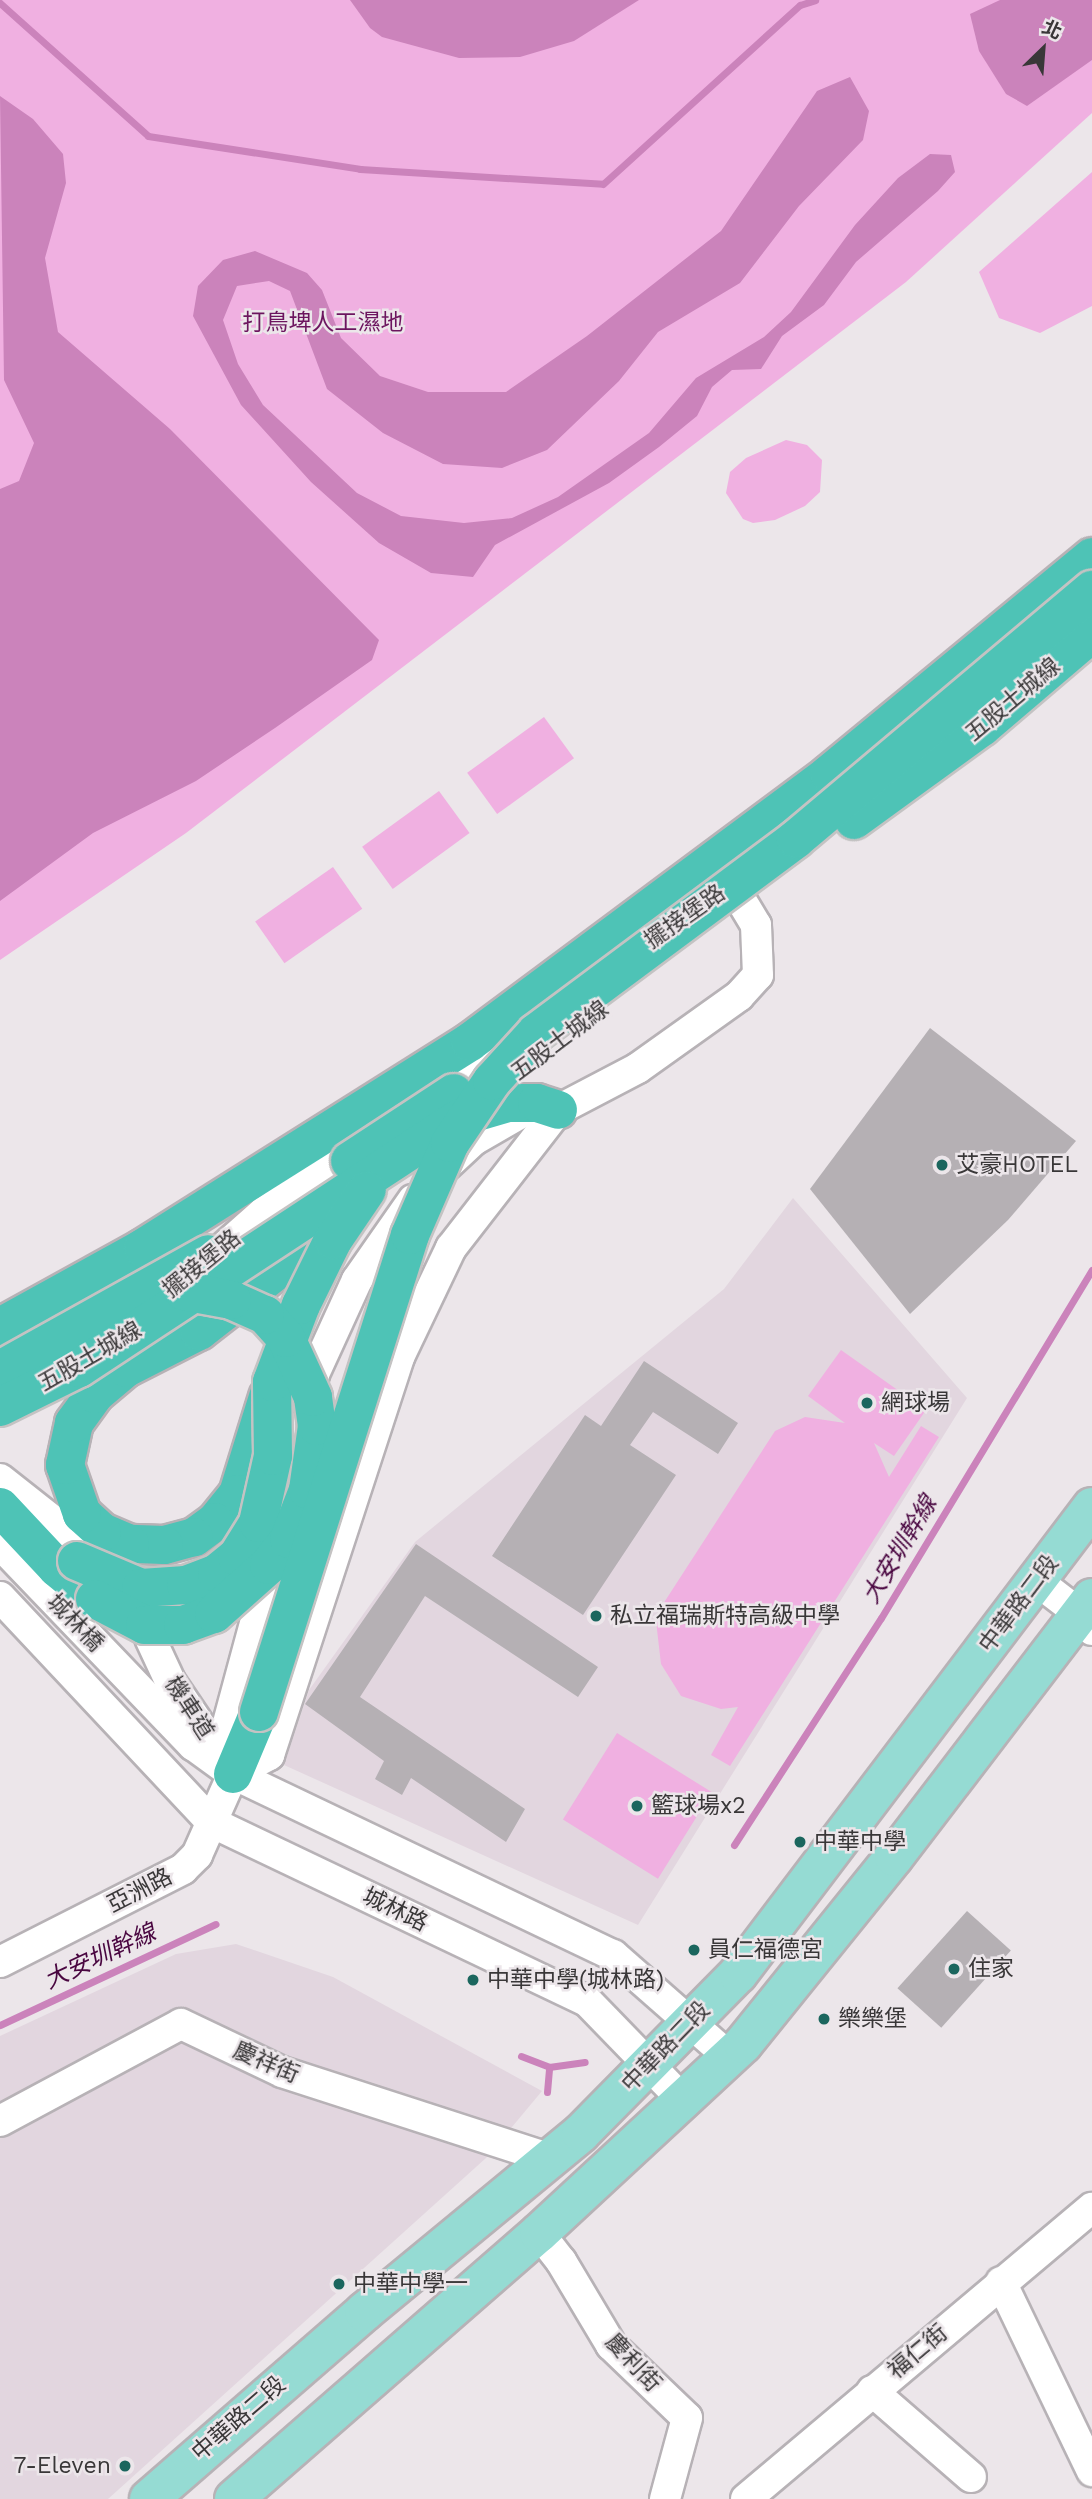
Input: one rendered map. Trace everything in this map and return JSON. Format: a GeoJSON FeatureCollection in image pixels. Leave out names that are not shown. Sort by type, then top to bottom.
{"type":"FeatureCollection","features":[{"type":"Feature","properties":{"kind":"highway"},"geometry":{"type":"LineString","coordinates":[[0,1327],[143,1248],[470,1042],[829,774],[1092,557]]}},
{"type":"Feature","properties":{"kind":"highway"},"geometry":{"type":"LineString","coordinates":[[547,1107],[508,1103],[460,1117],[302,1255],[199,1331],[126,1368],[95,1394],[74,1423],[65,1465],[72,1495],[82,1514],[102,1532],[130,1544],[164,1545],[194,1537],[215,1522],[238,1494],[272,1382],[301,1305],[333,1240],[383,1166],[457,1089],[796,839],[1092,590]]}},
{"type":"Feature","properties":{"kind":"highway","name":"五股土城線"},"geometry":{"type":"LineString","coordinates":[[0,1408],[79,1368],[426,1143],[725,902],[982,727],[1092,633]]}},
{"type":"Feature","properties":{"kind":"highway"},"geometry":{"type":"LineString","coordinates":[[0,1370],[183,1271],[725,902]]}},
{"type":"Feature","properties":{"kind":"highway"},"geometry":{"type":"LineString","coordinates":[[233,1774],[259,1712],[410,1235],[450,1143],[492,1081],[536,1033]]}},
{"type":"Feature","properties":{"kind":"highway"},"geometry":{"type":"LineString","coordinates":[[0,1380],[137,1305],[184,1290],[232,1300],[265,1315],[286,1338],[302,1366],[317,1426],[309,1490],[289,1539],[244,1591],[214,1614],[183,1625],[145,1625],[95,1598],[57,1568],[0,1507]]}},
{"type":"Feature","properties":{"kind":"highway"},"geometry":{"type":"LineString","coordinates":[[0,1497],[77,1561],[110,1577],[142,1588],[186,1585],[217,1573],[237,1557],[258,1523],[273,1456],[272,1382]]}},
{"type":"Feature","properties":{"kind":"main road","name":"中華路二段"},"geometry":{"type":"LineString","coordinates":[[149,2499],[548,2158],[650,2064],[738,1974],[1092,1507]]}},
{"type":"Feature","properties":{"kind":"main road"},"geometry":{"type":"LineString","coordinates":[[234,2499],[539,2233],[685,2102],[729,2057],[894,1857],[1088,1614]]}},
{"type":"Feature","properties":{"kind":"street","name":"擺接堡路"},"geometry":{"type":"LineString","coordinates":[[0,1380],[188,1249],[264,1212],[725,902],[1092,602]]}},
{"type":"Feature","properties":{"kind":"street"},"geometry":{"type":"LineString","coordinates":[[233,1774],[227,1727],[250,1656],[314,1374],[357,1280],[419,1191],[474,1140],[547,1107],[627,1055],[669,1042],[739,996],[758,975],[756,925],[725,902]]}},
{"type":"Feature","properties":{"kind":"street"},"geometry":{"type":"LineString","coordinates":[[233,1774],[269,1755],[399,1357],[421,1304],[451,1248],[547,1107]]}},
{"type":"Feature","properties":{"kind":"street","name":"擺接堡路"},"geometry":{"type":"LineString","coordinates":[[0,1408],[36,1390],[203,1267],[264,1212]]}},
{"type":"Feature","properties":{"kind":"street"},"geometry":{"type":"LineString","coordinates":[[0,1479],[71,1535],[106,1571]]}},
{"type":"Feature","properties":{"kind":"street","name":"城林橋"},"geometry":{"type":"LineString","coordinates":[[0,1544],[193,1745],[233,1774]]}},
{"type":"Feature","properties":{"kind":"street"},"geometry":{"type":"LineString","coordinates":[[1037,1581],[1088,1614]]}},
{"type":"Feature","properties":{"kind":"street","name":"城林橋"},"geometry":{"type":"LineString","coordinates":[[0,1597],[110,1713]]}},
{"type":"Feature","properties":{"kind":"street","name":"機車道"},"geometry":{"type":"LineString","coordinates":[[150,1638],[170,1681],[233,1774]]}},
{"type":"Feature","properties":{"kind":"street","name":"城林路"},"geometry":{"type":"LineString","coordinates":[[110,1713],[211,1822],[587,2001],[685,2102]]}},
{"type":"Feature","properties":{"kind":"street"},"geometry":{"type":"LineString","coordinates":[[233,1774],[613,1955],[729,2057]]}},
{"type":"Feature","properties":{"kind":"street","name":"亞洲路"},"geometry":{"type":"LineString","coordinates":[[0,1962],[183,1869],[197,1855],[233,1774]]}},
{"type":"Feature","properties":{"kind":"street","name":"慶祥街"},"geometry":{"type":"LineString","coordinates":[[0,2121],[181,2024],[282,2072],[548,2158]]}},
{"type":"Feature","properties":{"kind":"street","name":"福仁街"},"geometry":{"type":"LineString","coordinates":[[746,2499],[1092,2208]]}},
{"type":"Feature","properties":{"kind":"street","name":"慶利街"},"geometry":{"type":"LineString","coordinates":[[539,2233],[561,2261],[611,2345],[687,2418],[665,2499]]}},
{"type":"Feature","properties":{"kind":"street"},"geometry":{"type":"LineString","coordinates":[[1001,2282],[1092,2471]]}},
{"type":"Feature","properties":{"kind":"street"},"geometry":{"type":"LineString","coordinates":[[873,2391],[971,2477]]}},
{"type":"Feature","properties":{"kind":"shaded area"},"geometry":{"type":"Polygon","coordinates":[[[350,0],[639,0],[574,41],[520,57],[459,58],[382,37],[370,28],[350,0]]]}},
{"type":"Feature","properties":{"kind":"shaded area"},"geometry":{"type":"Polygon","coordinates":[[[1000,0],[1092,0],[1092,60],[1027,106],[1006,94],[979,51],[970,14],[1000,0]]]}},
{"type":"Feature","properties":{"kind":"shaded area"},"geometry":{"type":"Polygon","coordinates":[[[850,77],[869,111],[863,140],[799,206],[740,283],[658,332],[619,381],[547,450],[502,468],[443,464],[383,433],[327,389],[290,291],[269,281],[237,286],[223,320],[238,364],[263,405],[357,493],[401,516],[464,523],[512,518],[558,497],[649,433],[696,378],[764,337],[791,312],[855,225],[898,178],[930,154],[951,155],[955,172],[938,191],[856,262],[824,305],[782,336],[761,369],[732,370],[712,387],[697,416],[659,447],[609,483],[495,545],[473,577],[431,573],[379,543],[311,482],[241,405],[193,316],[198,286],[223,260],[255,251],[307,273],[322,290],[341,338],[380,376],[428,392],[506,392],[587,336],[721,231],[817,91],[850,77]]]}},
{"type":"Feature","properties":{"kind":"shaded area"},"geometry":{"type":"Polygon","coordinates":[[[0,96],[33,119],[63,154],[66,183],[45,258],[58,332],[170,429],[379,640],[372,660],[275,728],[196,781],[93,833],[0,901],[0,489],[19,481],[34,443],[4,380],[0,96]]]}},
{"type":"Feature","properties":{"kind":"shaded area","name":"私立福瑞斯特高級中學"},"geometry":{"type":"Polygon","coordinates":[[[793,1198],[967,1398],[638,1925],[284,1765],[309,1690],[415,1542],[724,1289],[793,1198]]]}},
{"type":"Feature","properties":{"kind":"shaded area"},"geometry":{"type":"Polygon","coordinates":[[[236,1944],[333,1977],[542,2091],[486,2158],[108,2499],[0,2499],[0,2036],[176,1954],[236,1944]]]}},
{"type":"Feature","properties":{"kind":"green space","name":"打鳥埤人工濕地"},"geometry":{"type":"Polygon","coordinates":[[[0,0],[1092,0],[1092,113],[906,282],[186,833],[0,960],[0,0]]]}},
{"type":"Feature","properties":{"kind":"green space"},"geometry":{"type":"Polygon","coordinates":[[[1092,172],[1092,306],[1040,333],[999,318],[979,272],[1092,172]]]}},
{"type":"Feature","properties":{"kind":"green space"},"geometry":{"type":"Polygon","coordinates":[[[786,440],[807,445],[822,460],[820,492],[805,506],[775,520],[753,523],[743,519],[726,493],[730,472],[746,458],[786,440]]]}},
{"type":"Feature","properties":{"kind":"green space"},"geometry":{"type":"Polygon","coordinates":[[[544,717],[574,758],[497,814],[467,773],[544,717]]]}},
{"type":"Feature","properties":{"kind":"green space"},"geometry":{"type":"Polygon","coordinates":[[[439,791],[470,833],[393,889],[362,847],[439,791]]]}},
{"type":"Feature","properties":{"kind":"green space"},"geometry":{"type":"Polygon","coordinates":[[[333,867],[362,909],[284,963],[255,921],[333,867]]]}},
{"type":"Feature","properties":{"kind":"green space"},"geometry":{"type":"Polygon","coordinates":[[[841,1350],[926,1410],[894,1456],[874,1443],[889,1477],[921,1426],[939,1437],[730,1766],[711,1755],[738,1707],[721,1709],[681,1696],[661,1664],[656,1621],[665,1601],[775,1431],[805,1417],[845,1423],[808,1396],[841,1350]]]}},
{"type":"Feature","properties":{"kind":"green space","name":"籃球場x2"},"geometry":{"type":"Polygon","coordinates":[[[617,1733],[712,1792],[658,1879],[563,1820],[617,1733]]]}},
{"type":"Feature","properties":{"kind":"building","name":"艾豪HOTEL"},"geometry":{"type":"Polygon","coordinates":[[[930,1028],[1076,1141],[1008,1220],[910,1314],[810,1189],[930,1028]]]}},
{"type":"Feature","properties":{"kind":"building"},"geometry":{"type":"Polygon","coordinates":[[[644,1361],[738,1423],[718,1454],[653,1412],[630,1445],[676,1475],[583,1615],[492,1556],[585,1415],[601,1426],[644,1361]]]}},
{"type":"Feature","properties":{"kind":"building"},"geometry":{"type":"Polygon","coordinates":[[[416,1544],[598,1667],[578,1697],[425,1596],[360,1697],[525,1809],[506,1842],[411,1778],[402,1795],[375,1779],[384,1761],[305,1704],[416,1544]]]}},
{"type":"Feature","properties":{"kind":"building","name":"住家"},"geometry":{"type":"Polygon","coordinates":[[[967,1911],[1011,1950],[941,2028],[897,1988],[967,1911]]]}},
{"type":"Feature","properties":{"kind":"waterway"},"geometry":{"type":"LineString","coordinates":[[0,3],[148,136],[360,169],[603,184],[800,5],[815,0]]}},
{"type":"Feature","properties":{"kind":"waterway","name":"大安圳幹線"},"geometry":{"type":"LineString","coordinates":[[734,1845],[881,1618],[1092,1270]]}},
{"type":"Feature","properties":{"kind":"waterway","name":"大安圳幹線"},"geometry":{"type":"LineString","coordinates":[[0,2025],[216,1924]]}},
{"type":"Feature","properties":{"kind":"waterway","name":"大安圳幹線"},"geometry":{"type":"LineString","coordinates":[[521,2056],[549,2067],[585,2062]]}},
{"type":"Feature","properties":{"kind":"waterway"},"geometry":{"type":"LineString","coordinates":[[547,2092],[549,2067]]}},
{"type":"Feature","properties":{"kind":"place","name":"艾豪HOTEL"},"geometry":{"type":"Point","coordinates":[942,1165]}},
{"type":"Feature","properties":{"kind":"place","name":"網球場"},"geometry":{"type":"Point","coordinates":[867,1403]}},
{"type":"Feature","properties":{"kind":"place","name":"私立福瑞斯特高級中學"},"geometry":{"type":"Point","coordinates":[596,1616]}},
{"type":"Feature","properties":{"kind":"place","name":"籃球場x2"},"geometry":{"type":"Point","coordinates":[637,1806]}},
{"type":"Feature","properties":{"kind":"place","name":"中華中學"},"geometry":{"type":"Point","coordinates":[800,1842]}},
{"type":"Feature","properties":{"kind":"place","name":"員仁福德宮"},"geometry":{"type":"Point","coordinates":[694,1950]}},
{"type":"Feature","properties":{"kind":"place","name":"住家"},"geometry":{"type":"Point","coordinates":[954,1969]}},
{"type":"Feature","properties":{"kind":"place","name":"中華中學(城林路)"},"geometry":{"type":"Point","coordinates":[473,1980]}},
{"type":"Feature","properties":{"kind":"place","name":"樂樂堡"},"geometry":{"type":"Point","coordinates":[824,2019]}},
{"type":"Feature","properties":{"kind":"place","name":"中華中學一"},"geometry":{"type":"Point","coordinates":[339,2284]}},
{"type":"Feature","properties":{"kind":"place","name":"7-Eleven"},"geometry":{"type":"Point","coordinates":[125,2466]}}]}
